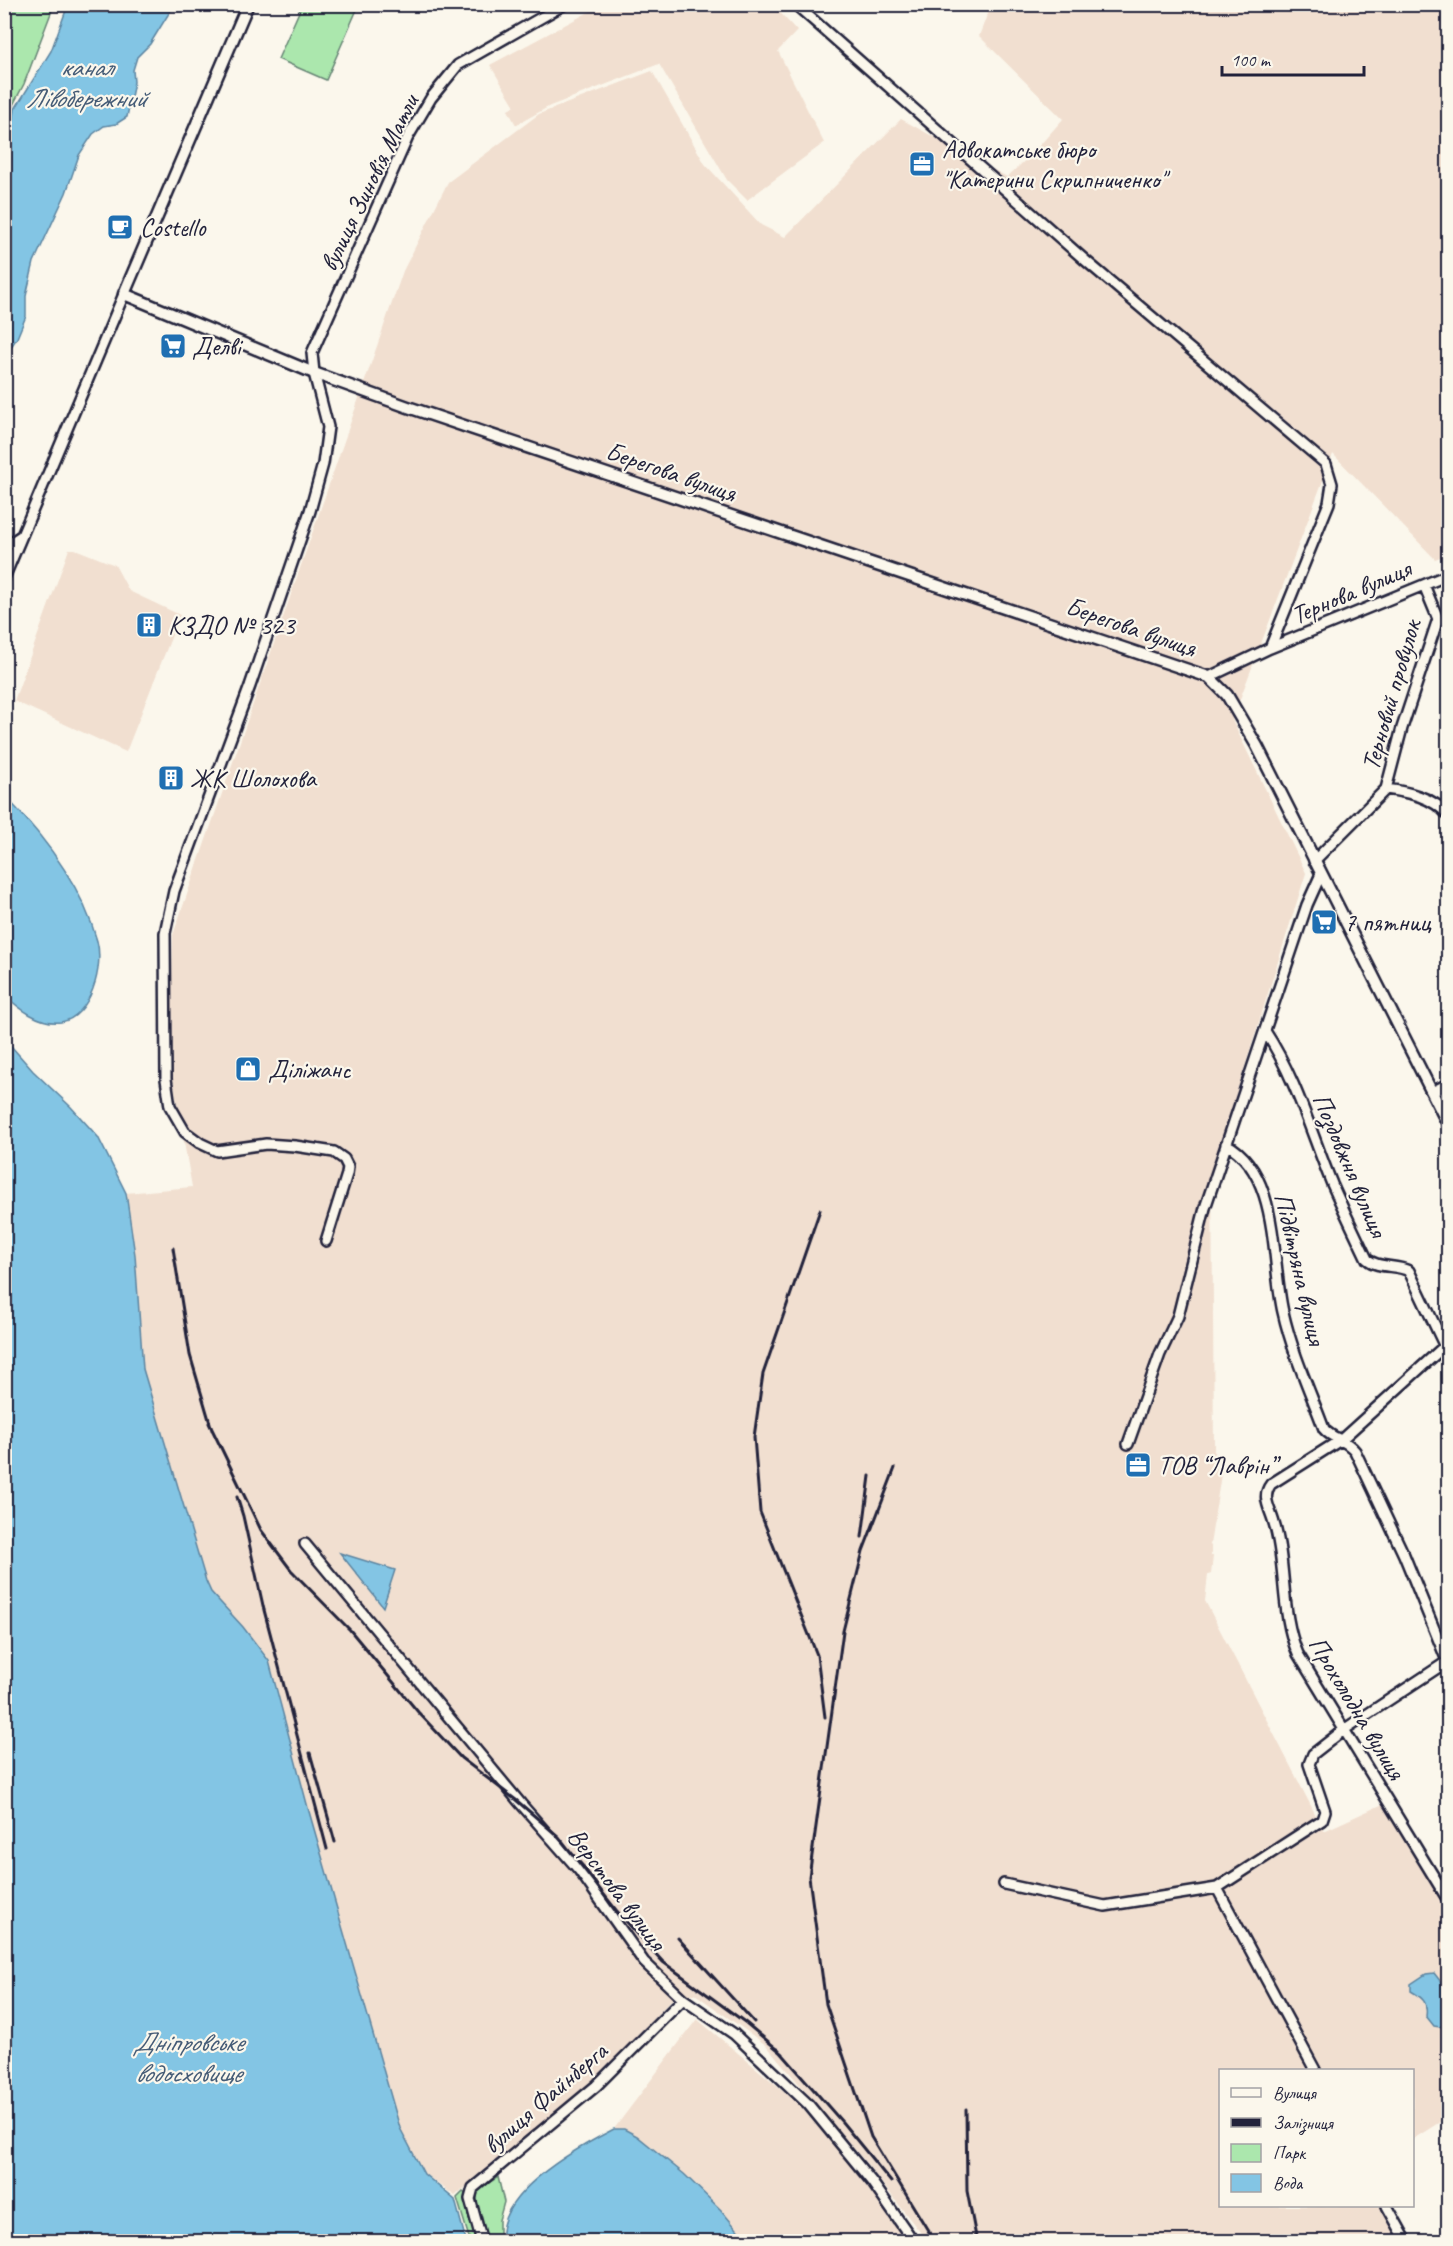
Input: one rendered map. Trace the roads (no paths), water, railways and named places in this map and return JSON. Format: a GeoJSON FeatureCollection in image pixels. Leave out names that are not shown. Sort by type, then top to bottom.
{"type":"FeatureCollection","features":[{"type":"Feature","properties":{"kind":"street"},"geometry":{"type":"LineString","coordinates":[[4,578],[249,4]]}},
{"type":"Feature","properties":{"kind":"street","name":"вулиця Зиновія Матли"},"geometry":{"type":"LineString","coordinates":[[326,1241],[347,1174],[348,1167],[344,1159],[334,1152],[295,1146],[255,1144],[217,1151],[200,1143],[185,1132],[170,1106],[166,1068],[165,933],[172,901],[250,686],[323,464],[328,427],[314,373],[312,353],[408,136],[431,98],[458,65],[565,4]]}},
{"type":"Feature","properties":{"kind":"street"},"geometry":{"type":"LineString","coordinates":[[795,4],[1086,261],[1326,464],[1332,483],[1329,503],[1270,648]]}},
{"type":"Feature","properties":{"kind":"street","name":"Берегова вулиця"},"geometry":{"type":"LineString","coordinates":[[124,294],[314,373],[419,411],[1209,677],[1227,695],[1240,715],[1449,1124]]}},
{"type":"Feature","properties":{"kind":"street"},"geometry":{"type":"LineString","coordinates":[[4,547],[21,536]]}},
{"type":"Feature","properties":{"kind":"street","name":"Тернова вулиця"},"geometry":{"type":"LineString","coordinates":[[1270,648],[1449,575]]}},
{"type":"Feature","properties":{"kind":"street","name":"Терновий провулок"},"geometry":{"type":"LineString","coordinates":[[1314,861],[1386,789],[1402,728],[1438,619],[1424,585]]}},
{"type":"Feature","properties":{"kind":"street","name":"Берегова вулиця"},"geometry":{"type":"LineString","coordinates":[[1209,677],[1270,648]]}},
{"type":"Feature","properties":{"kind":"street"},"geometry":{"type":"LineString","coordinates":[[1386,789],[1414,793],[1442,808],[1449,815]]}},
{"type":"Feature","properties":{"kind":"street"},"geometry":{"type":"LineString","coordinates":[[1128,1444],[1160,1354],[1178,1316],[1205,1208],[1307,904],[1321,874]]}},
{"type":"Feature","properties":{"kind":"street","name":"Поздовжня вулиця"},"geometry":{"type":"LineString","coordinates":[[1265,1031],[1275,1046],[1303,1106],[1332,1184],[1367,1259],[1374,1264],[1404,1268],[1409,1271],[1447,1347]]}},
{"type":"Feature","properties":{"kind":"street"},"geometry":{"type":"LineString","coordinates":[[1432,1092],[1449,1084]]}},
{"type":"Feature","properties":{"kind":"street","name":"Підвітряна вулиця"},"geometry":{"type":"LineString","coordinates":[[1226,1144],[1235,1150],[1254,1173],[1264,1197],[1272,1224],[1282,1311],[1292,1345],[1324,1429],[1331,1436],[1342,1439],[1355,1451],[1404,1555],[1448,1662]]}},
{"type":"Feature","properties":{"kind":"street"},"geometry":{"type":"LineString","coordinates":[[1342,1439],[1447,1347]]}},
{"type":"Feature","properties":{"kind":"street","name":"Прохолодна вулиця"},"geometry":{"type":"LineString","coordinates":[[1342,1439],[1268,1488],[1266,1502],[1279,1541],[1290,1636],[1298,1654],[1449,1900]]}},
{"type":"Feature","properties":{"kind":"street","name":"Верстова вулиця"},"geometry":{"type":"LineString","coordinates":[[305,1544],[521,1804],[579,1870],[644,1962],[683,1999],[734,2034],[808,2104],[872,2182],[914,2241]]}},
{"type":"Feature","properties":{"kind":"street"},"geometry":{"type":"LineString","coordinates":[[1004,1884],[1105,1906],[1217,1888],[1322,1820],[1325,1811],[1309,1764],[1310,1758],[1345,1729],[1448,1662]]}},
{"type":"Feature","properties":{"kind":"street"},"geometry":{"type":"LineString","coordinates":[[1217,1888],[1314,2069]]}},
{"type":"Feature","properties":{"kind":"street","name":"вулиця Файнберга"},"geometry":{"type":"LineString","coordinates":[[482,2241],[470,2199],[472,2188],[596,2086],[683,1999]]}},
{"type":"Feature","properties":{"kind":"street"},"geometry":{"type":"LineString","coordinates":[[1388,2207],[1407,2241]]}},
{"type":"Feature","properties":{"kind":"water","name":"канал Лівобережний"},"geometry":{"type":"Polygon","coordinates":[[[68,5],[172,5],[150,44],[137,57],[133,70],[134,82],[127,117],[116,124],[104,126],[93,134],[79,155],[66,193],[34,262],[26,296],[26,316],[17,338],[5,356],[4,167],[11,160],[10,147],[15,109],[51,51],[68,5]]]}},
{"type":"Feature","properties":{"kind":"water"},"geometry":{"type":"Polygon","coordinates":[[[4,795],[60,862],[82,900],[97,941],[99,964],[93,989],[80,1011],[61,1022],[37,1018],[5,995],[4,795]]]}},
{"type":"Feature","properties":{"kind":"water","name":"Дніпровське водосховище"},"geometry":{"type":"Polygon","coordinates":[[[4,1038],[98,1137],[126,1193],[135,1255],[143,1369],[206,1581],[211,1592],[243,1627],[269,1661],[308,1808],[400,2128],[424,2174],[455,2200],[466,2241],[5,2241],[4,1038]]]}},
{"type":"Feature","properties":{"kind":"water"},"geometry":{"type":"Polygon","coordinates":[[[340,1553],[395,1570],[383,1607],[340,1553]]]}},
{"type":"Feature","properties":{"kind":"water"},"geometry":{"type":"Polygon","coordinates":[[[1434,1973],[1448,1991],[1448,2022],[1440,2027],[1434,2026],[1426,2016],[1424,2001],[1411,1991],[1411,1984],[1426,1974],[1434,1973]]]}},
{"type":"Feature","properties":{"kind":"water"},"geometry":{"type":"Polygon","coordinates":[[[614,2129],[624,2129],[637,2136],[684,2174],[721,2210],[747,2241],[502,2241],[504,2223],[512,2206],[525,2189],[561,2160],[614,2129]]]}},
{"type":"Feature","properties":{"kind":"railway"},"geometry":{"type":"LineString","coordinates":[[820,1210],[763,1374],[754,1437],[760,1512],[817,1655],[825,1717]]}},
{"type":"Feature","properties":{"kind":"railway"},"geometry":{"type":"LineString","coordinates":[[173,1248],[190,1355],[212,1430]]}},
{"type":"Feature","properties":{"kind":"railway"},"geometry":{"type":"LineString","coordinates":[[209,1423],[261,1530],[291,1570],[350,1630],[418,1712],[461,1758],[516,1800],[559,1837],[616,1910],[663,1962],[746,2023],[783,2054]]}},
{"type":"Feature","properties":{"kind":"railway"},"geometry":{"type":"LineString","coordinates":[[895,1468],[863,1551],[843,1631],[809,1877],[826,2004],[871,2137],[935,2242]]}},
{"type":"Feature","properties":{"kind":"railway"},"geometry":{"type":"LineString","coordinates":[[862,1537],[870,1476]]}},
{"type":"Feature","properties":{"kind":"railway"},"geometry":{"type":"LineString","coordinates":[[237,1497],[264,1610],[327,1849]]}},
{"type":"Feature","properties":{"kind":"railway"},"geometry":{"type":"LineString","coordinates":[[310,1753],[335,1842]]}},
{"type":"Feature","properties":{"kind":"railway"},"geometry":{"type":"LineString","coordinates":[[678,1938],[754,2022]]}},
{"type":"Feature","properties":{"kind":"railway"},"geometry":{"type":"LineString","coordinates":[[778,2049],[891,2182]]}},
{"type":"Feature","properties":{"kind":"railway"},"geometry":{"type":"LineString","coordinates":[[966,2109],[967,2191],[977,2242]]}},
{"type":"Feature","properties":{"kind":"place","name":"Адвокатське бюро \"Катерини Скрипниченко\""},"geometry":{"type":"Point","coordinates":[922,164]}},
{"type":"Feature","properties":{"kind":"place","name":"Costello"},"geometry":{"type":"Point","coordinates":[120,227]}},
{"type":"Feature","properties":{"kind":"place","name":"Делві"},"geometry":{"type":"Point","coordinates":[173,346]}},
{"type":"Feature","properties":{"kind":"place","name":"КЗДО № 323"},"geometry":{"type":"Point","coordinates":[149,625]}},
{"type":"Feature","properties":{"kind":"place","name":"ЖК Шолохова"},"geometry":{"type":"Point","coordinates":[171,778]}},
{"type":"Feature","properties":{"kind":"place","name":"7 пятниц"},"geometry":{"type":"Point","coordinates":[1324,922]}},
{"type":"Feature","properties":{"kind":"place","name":"Діліжанс"},"geometry":{"type":"Point","coordinates":[248,1069]}},
{"type":"Feature","properties":{"kind":"place","name":"ТОВ “Лаврін”"},"geometry":{"type":"Point","coordinates":[1138,1465]}}]}
